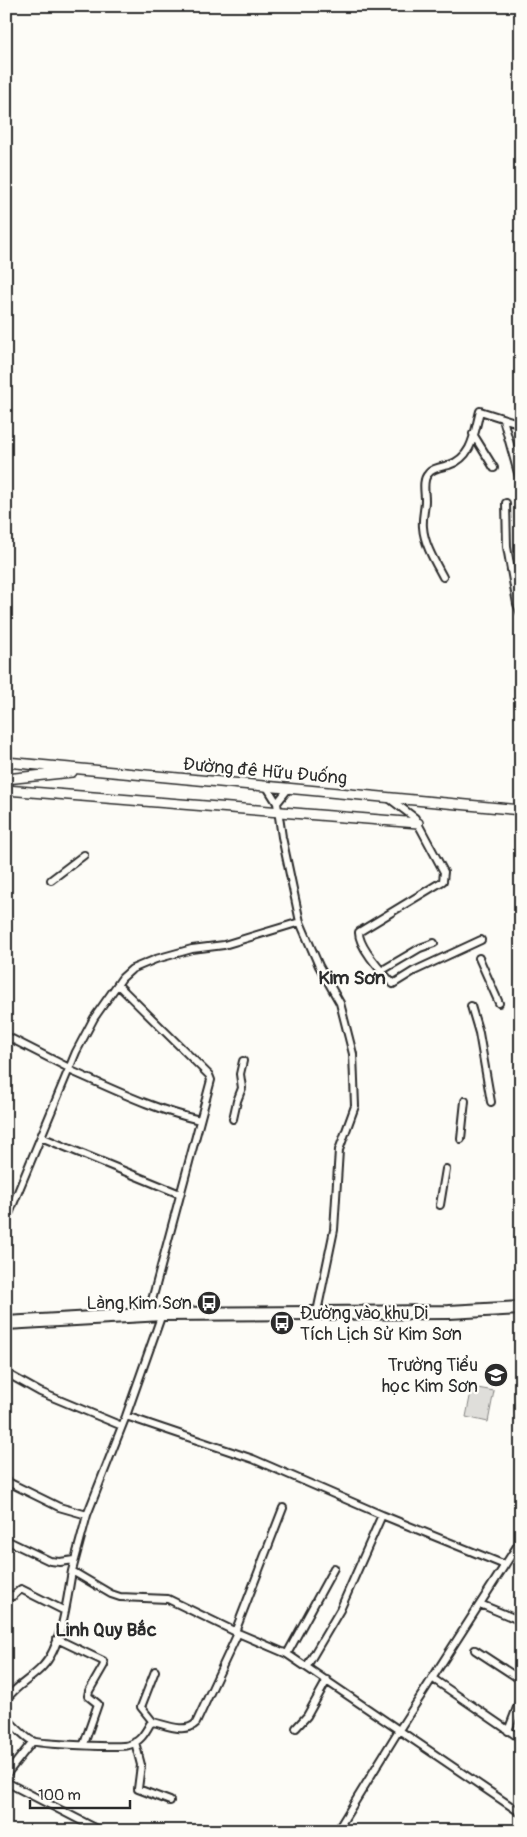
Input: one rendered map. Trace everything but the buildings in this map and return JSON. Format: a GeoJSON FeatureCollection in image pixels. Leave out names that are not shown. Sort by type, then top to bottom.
{"type":"FeatureCollection","features":[{"type":"Feature","properties":{"kind":"highway"},"geometry":{"type":"LineString","coordinates":[[6,1323],[162,1314],[449,1312],[521,1308]]}},
{"type":"Feature","properties":{"kind":"main road","name":"Đường đê Hữu Đuống"},"geometry":{"type":"LineString","coordinates":[[6,762],[518,811]]}},
{"type":"Feature","properties":{"kind":"main road"},"geometry":{"type":"LineString","coordinates":[[6,778],[90,770]]}},
{"type":"Feature","properties":{"kind":"main road"},"geometry":{"type":"LineString","coordinates":[[6,790],[278,807],[418,823]]}},
{"type":"Feature","properties":{"kind":"street"},"geometry":{"type":"LineString","coordinates":[[443,577],[423,528],[425,514],[424,483],[426,475],[432,470],[458,462],[465,456],[469,450],[480,411],[521,424]]}},
{"type":"Feature","properties":{"kind":"street"},"geometry":{"type":"LineString","coordinates":[[503,419],[521,484]]}},
{"type":"Feature","properties":{"kind":"street"},"geometry":{"type":"LineString","coordinates":[[473,434],[494,468]]}},
{"type":"Feature","properties":{"kind":"street"},"geometry":{"type":"LineString","coordinates":[[506,503],[507,547],[517,604],[521,614]]}},
{"type":"Feature","properties":{"kind":"street"},"geometry":{"type":"LineString","coordinates":[[267,787],[278,807],[282,837],[300,922],[319,966],[340,1003],[353,1054],[355,1106],[339,1150],[334,1230],[318,1312]]}},
{"type":"Feature","properties":{"kind":"street"},"geometry":{"type":"LineString","coordinates":[[278,807],[289,788]]}},
{"type":"Feature","properties":{"kind":"street"},"geometry":{"type":"LineString","coordinates":[[390,799],[415,818],[445,876],[443,881],[359,932],[359,938],[363,946],[393,984],[414,971],[481,940]]}},
{"type":"Feature","properties":{"kind":"street"},"geometry":{"type":"LineString","coordinates":[[51,880],[84,855]]}},
{"type":"Feature","properties":{"kind":"street"},"geometry":{"type":"LineString","coordinates":[[6,1221],[69,1069],[94,1018],[122,978],[132,969],[144,963],[192,949],[224,946],[300,922]]}},
{"type":"Feature","properties":{"kind":"street"},"geometry":{"type":"LineString","coordinates":[[381,971],[420,948],[434,943]]}},
{"type":"Feature","properties":{"kind":"street"},"geometry":{"type":"LineString","coordinates":[[479,958],[499,1004]]}},
{"type":"Feature","properties":{"kind":"street"},"geometry":{"type":"LineString","coordinates":[[118,985],[210,1075],[211,1083],[148,1315]]}},
{"type":"Feature","properties":{"kind":"street"},"geometry":{"type":"LineString","coordinates":[[471,1006],[480,1034],[491,1102]]}},
{"type":"Feature","properties":{"kind":"street"},"geometry":{"type":"LineString","coordinates":[[6,1036],[69,1069],[149,1104],[178,1115],[200,1120]]}},
{"type":"Feature","properties":{"kind":"street"},"geometry":{"type":"LineString","coordinates":[[233,1119],[242,1088],[240,1074],[244,1061]]}},
{"type":"Feature","properties":{"kind":"street"},"geometry":{"type":"LineString","coordinates":[[461,1140],[465,1101]]}},
{"type":"Feature","properties":{"kind":"street"},"geometry":{"type":"LineString","coordinates":[[41,1137],[180,1194]]}},
{"type":"Feature","properties":{"kind":"street"},"geometry":{"type":"LineString","coordinates":[[440,1205],[446,1169]]}},
{"type":"Feature","properties":{"kind":"street"},"geometry":{"type":"LineString","coordinates":[[6,1700],[18,1686],[43,1667],[54,1652],[65,1611],[74,1560],[87,1515],[126,1416],[162,1314]]}},
{"type":"Feature","properties":{"kind":"street"},"geometry":{"type":"LineString","coordinates":[[6,1373],[40,1392],[122,1426]]}},
{"type":"Feature","properties":{"kind":"street"},"geometry":{"type":"LineString","coordinates":[[126,1416],[254,1459],[382,1515],[505,1565]]}},
{"type":"Feature","properties":{"kind":"street"},"geometry":{"type":"LineString","coordinates":[[6,1481],[59,1507],[87,1515]]}},
{"type":"Feature","properties":{"kind":"street"},"geometry":{"type":"LineString","coordinates":[[155,1671],[141,1707],[153,1722],[182,1729],[189,1728],[196,1723],[236,1632],[283,1508]]}},
{"type":"Feature","properties":{"kind":"street"},"geometry":{"type":"LineString","coordinates":[[307,1666],[340,1610],[382,1515]]}},
{"type":"Feature","properties":{"kind":"street"},"geometry":{"type":"LineString","coordinates":[[6,1540],[50,1561],[74,1560]]}},
{"type":"Feature","properties":{"kind":"street"},"geometry":{"type":"LineString","coordinates":[[337,1831],[399,1730],[521,1540]]}},
{"type":"Feature","properties":{"kind":"street"},"geometry":{"type":"LineString","coordinates":[[287,1654],[334,1568]]}},
{"type":"Feature","properties":{"kind":"street"},"geometry":{"type":"LineString","coordinates":[[72,1572],[120,1597],[168,1599],[287,1654],[520,1811]]}},
{"type":"Feature","properties":{"kind":"street"},"geometry":{"type":"LineString","coordinates":[[6,1594],[13,1596],[21,1589],[65,1611]]}},
{"type":"Feature","properties":{"kind":"street"},"geometry":{"type":"LineString","coordinates":[[480,1604],[521,1621]]}},
{"type":"Feature","properties":{"kind":"street"},"geometry":{"type":"LineString","coordinates":[[57,1639],[103,1661],[104,1665],[88,1696],[98,1704],[84,1744]]}},
{"type":"Feature","properties":{"kind":"street"},"geometry":{"type":"LineString","coordinates":[[475,1650],[521,1680]]}},
{"type":"Feature","properties":{"kind":"street"},"geometry":{"type":"LineString","coordinates":[[432,1678],[521,1739]]}},
{"type":"Feature","properties":{"kind":"street"},"geometry":{"type":"LineString","coordinates":[[296,1728],[307,1716],[327,1680]]}},
{"type":"Feature","properties":{"kind":"street"},"geometry":{"type":"LineString","coordinates":[[508,1731],[521,1697]]}},
{"type":"Feature","properties":{"kind":"street"},"geometry":{"type":"LineString","coordinates":[[6,1718],[33,1742],[125,1746],[135,1742],[153,1722]]}},
{"type":"Feature","properties":{"kind":"street"},"geometry":{"type":"LineString","coordinates":[[6,1775],[33,1742]]}},
{"type":"Feature","properties":{"kind":"street"},"geometry":{"type":"LineString","coordinates":[[135,1742],[141,1765],[138,1789],[170,1801]]}},
{"type":"Feature","properties":{"kind":"street"},"geometry":{"type":"LineString","coordinates":[[6,1782],[101,1831]]}},
{"type":"Feature","properties":{"kind":"shaded area"},"geometry":{"type":"Polygon","coordinates":[[[472,1387],[494,1391],[488,1422],[466,1417],[472,1387]]]}},
{"type":"Feature","properties":{"kind":"place","name":"Làng Kim Sơn"},"geometry":{"type":"Point","coordinates":[209,1303]}},
{"type":"Feature","properties":{"kind":"place","name":"Đường vào khu Di Tích Lịch Sử Kim Sơn"},"geometry":{"type":"Point","coordinates":[282,1323]}},
{"type":"Feature","properties":{"kind":"place","name":"Trường Tiểu học Kim Sơn"},"geometry":{"type":"Point","coordinates":[496,1375]}},
{"type":"Feature","properties":{"kind":"district","name":"Kim Sơn"},"geometry":{"type":"Point","coordinates":[352,977]}},
{"type":"Feature","properties":{"kind":"district","name":"Linh Quy Bắc"},"geometry":{"type":"Point","coordinates":[106,1629]}}]}
